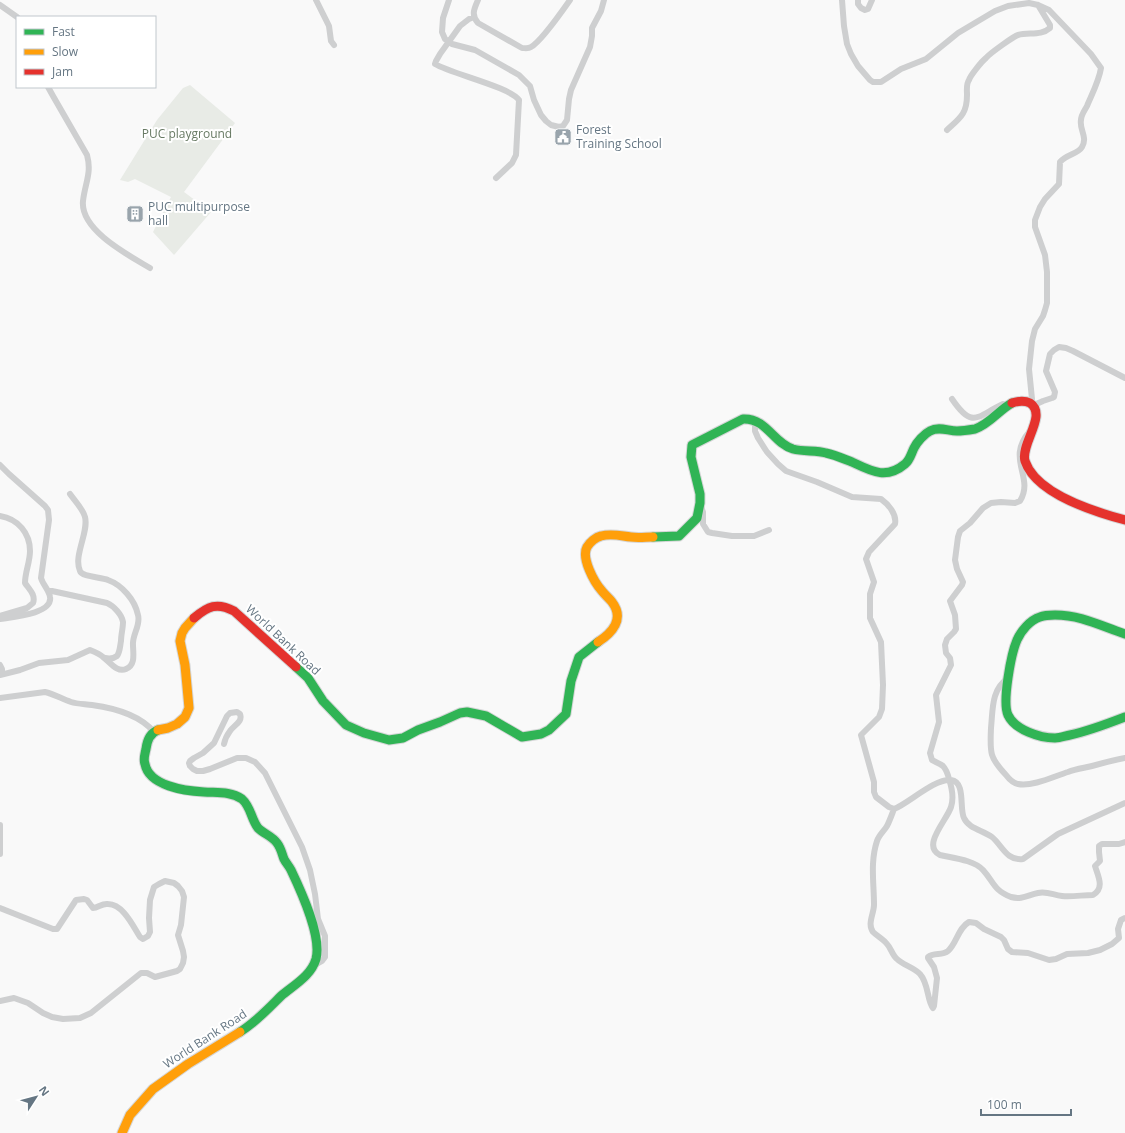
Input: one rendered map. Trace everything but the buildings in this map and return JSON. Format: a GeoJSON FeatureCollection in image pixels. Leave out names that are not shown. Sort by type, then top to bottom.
{"type":"FeatureCollection","features":[{"type":"Feature","properties":{"kind":"main road"},"geometry":{"type":"LineString","coordinates":[[755,421],[788,448],[795,450],[826,452],[871,472],[884,474],[904,465],[920,440],[935,428],[967,431],[980,427],[1014,402],[1019,401],[1031,404],[1037,414],[1024,458],[1033,476],[1042,485],[1068,500],[1112,517],[1125,520]]}},
{"type":"Feature","properties":{"kind":"main road","name":"World Bank Road"},"geometry":{"type":"LineString","coordinates":[[154,732],[172,727],[186,715],[189,708],[180,636],[192,619],[214,606],[226,606],[234,611],[308,678],[323,701],[346,725],[364,734],[389,740],[403,738],[418,730],[460,713],[467,712],[486,716],[522,737],[541,734],[549,730],[566,714],[571,681],[579,657],[592,646],[608,636],[616,622],[617,612],[613,603],[601,590],[586,561],[585,551],[590,543],[599,536],[611,534],[632,537],[679,536],[691,526],[697,518],[700,503],[700,494],[691,457],[692,445],[744,419],[755,421]]}},
{"type":"Feature","properties":{"kind":"main road"},"geometry":{"type":"LineString","coordinates":[[1125,634],[1078,617],[1054,615],[1040,617],[1023,630],[1016,642],[1006,694],[1008,714],[1017,725],[1039,736],[1054,738],[1081,733],[1125,717]]}},
{"type":"Feature","properties":{"kind":"main road"},"geometry":{"type":"LineString","coordinates":[[154,732],[150,735],[147,742],[144,758],[145,766],[149,774],[161,783],[170,786],[200,792],[232,794],[241,798],[250,809],[259,829],[276,842],[281,849],[304,900],[313,930],[317,948],[315,965]]}},
{"type":"Feature","properties":{"kind":"main road","name":"World Bank Road"},"geometry":{"type":"LineString","coordinates":[[122,1133],[130,1115],[152,1090],[168,1077],[251,1025],[311,971],[315,965]]}},
{"type":"Feature","properties":{"kind":"street"},"geometry":{"type":"LineString","coordinates":[[316,0],[330,26],[331,41],[334,45]]}},
{"type":"Feature","properties":{"kind":"street"},"geometry":{"type":"LineString","coordinates":[[449,0],[443,18],[442,32],[445,40],[448,43],[475,50],[519,75],[530,86],[537,108],[546,121],[555,126],[563,126],[567,120],[571,90],[590,46],[592,28],[601,11],[604,0]]}},
{"type":"Feature","properties":{"kind":"street"},"geometry":{"type":"LineString","coordinates":[[478,0],[474,10],[474,17],[478,23],[522,48],[530,48],[536,43],[570,0]]}},
{"type":"Feature","properties":{"kind":"street"},"geometry":{"type":"LineString","coordinates":[[842,0],[845,35],[851,54],[861,69],[873,82],[881,82],[901,69],[926,59],[958,33],[995,11],[1012,5],[1038,5],[1049,10],[1091,54],[1100,68],[1100,74],[1081,118],[1084,138],[1083,145],[1079,150],[1068,155],[1060,162],[1059,184],[1045,199],[1035,220],[1036,233],[1045,255],[1048,272],[1045,310],[1035,329],[1032,341],[1029,369],[1032,399],[1031,404],[1052,398],[1055,395],[1046,371],[1050,354],[1059,347],[1073,350],[1125,378]]}},
{"type":"Feature","properties":{"kind":"street"},"geometry":{"type":"LineString","coordinates":[[858,0],[858,4],[865,10],[868,9],[872,0]]}},
{"type":"Feature","properties":{"kind":"street"},"geometry":{"type":"LineString","coordinates":[[0,5],[16,16]]}},
{"type":"Feature","properties":{"kind":"street"},"geometry":{"type":"LineString","coordinates":[[947,130],[959,119],[965,110],[968,81],[986,57],[1017,35],[1046,32],[1050,28],[1050,25],[1038,5]]}},
{"type":"Feature","properties":{"kind":"street"},"geometry":{"type":"LineString","coordinates":[[474,17],[460,26],[440,54],[435,64],[508,92],[518,98],[516,155],[512,163],[496,178]]}},
{"type":"Feature","properties":{"kind":"street"},"geometry":{"type":"LineString","coordinates":[[49,88],[87,155],[89,172],[83,203],[87,218],[99,235],[150,268]]}},
{"type":"Feature","properties":{"kind":"street"},"geometry":{"type":"LineString","coordinates":[[952,399],[967,416],[974,418],[986,414],[1003,404],[1008,406]]}},
{"type":"Feature","properties":{"kind":"street"},"geometry":{"type":"LineString","coordinates":[[755,421],[758,438],[767,452],[786,471],[818,482],[852,497],[881,499],[895,516],[895,524],[869,552],[866,559],[867,566],[874,582],[870,594],[870,618],[881,642],[883,685],[882,708],[879,717],[861,735],[874,782],[874,792],[876,797],[894,809]]}},
{"type":"Feature","properties":{"kind":"street"},"geometry":{"type":"LineString","coordinates":[[1034,427],[1025,437],[1020,447],[1019,462],[1025,482],[1025,488],[1020,501],[1015,503],[994,502],[986,505],[958,534],[955,560],[957,570],[963,584],[950,601],[955,614],[956,629],[947,639],[945,645],[946,653],[950,658],[952,665],[936,695],[939,722],[930,752],[932,760],[944,767],[950,780],[952,802],[949,812],[933,841],[934,851],[940,855],[966,861],[977,866],[982,869],[997,889],[1012,897],[1020,898],[1044,892],[1062,896],[1092,895],[1096,893],[1100,887],[1100,879],[1095,866],[1100,861],[1098,852],[1099,846],[1102,844],[1119,844],[1125,842]]}},
{"type":"Feature","properties":{"kind":"street"},"geometry":{"type":"LineString","coordinates":[[0,465],[48,510],[49,520],[41,578],[42,583],[50,595],[50,600],[46,607],[37,612],[0,618]]}},
{"type":"Feature","properties":{"kind":"street"},"geometry":{"type":"LineString","coordinates":[[0,665],[2,669],[1,674],[20,670],[39,663],[68,660],[75,658],[88,650],[105,658],[113,666],[122,670],[126,670],[133,663],[133,639],[138,621],[138,615],[130,598],[118,584],[106,579],[83,574],[79,571],[78,560],[86,522],[84,515],[70,494]]}},
{"type":"Feature","properties":{"kind":"street"},"geometry":{"type":"LineString","coordinates":[[700,503],[703,512],[702,524],[708,532],[732,536],[754,536],[769,530]]}},
{"type":"Feature","properties":{"kind":"street"},"geometry":{"type":"LineString","coordinates":[[0,516],[13,520],[20,526],[27,536],[30,551],[26,582],[32,592],[34,600],[33,603],[26,608],[0,618]]}},
{"type":"Feature","properties":{"kind":"street"},"geometry":{"type":"LineString","coordinates":[[48,591],[112,605],[115,608],[122,622],[120,647],[116,656],[111,659],[105,658]]}},
{"type":"Feature","properties":{"kind":"street"},"geometry":{"type":"LineString","coordinates":[[1008,678],[1003,682],[993,700],[990,742],[992,756],[1010,780],[1017,784],[1036,782],[1109,761],[1125,758]]}},
{"type":"Feature","properties":{"kind":"street"},"geometry":{"type":"LineString","coordinates":[[0,698],[45,692],[51,693],[71,702],[110,708],[123,712],[141,720],[154,732]]}},
{"type":"Feature","properties":{"kind":"street"},"geometry":{"type":"LineString","coordinates":[[224,744],[229,732],[240,720],[240,714],[237,712],[230,713],[227,716],[214,743],[203,753],[190,761],[190,766],[197,771],[203,771],[237,758],[246,758],[255,762],[266,773],[302,847],[310,870],[318,919],[325,936],[325,957],[322,962],[315,965]]}},
{"type":"Feature","properties":{"kind":"street"},"geometry":{"type":"LineString","coordinates":[[1125,803],[1058,834],[1023,859],[1019,859],[1006,854],[992,837],[967,823],[963,814],[960,787],[958,783],[950,780],[936,784],[894,809],[887,825],[878,837],[873,859],[874,905],[871,926],[873,932],[888,944],[898,961],[916,971],[923,978],[927,987],[930,1005],[933,1008],[937,978],[934,967],[928,957],[930,955],[944,954],[949,950],[964,926],[969,922],[976,923],[984,929],[1001,937],[1008,949],[1012,952],[1028,953],[1049,960],[1054,960],[1067,954],[1094,952],[1112,944],[1119,938],[1118,929],[1121,920],[1125,918]]}},
{"type":"Feature","properties":{"kind":"street"},"geometry":{"type":"LineString","coordinates":[[0,825],[0,854]]}},
{"type":"Feature","properties":{"kind":"street"},"geometry":{"type":"LineString","coordinates":[[0,908],[53,929],[59,926],[78,899],[87,900],[93,908],[110,903],[117,906],[124,912],[140,937],[143,939],[148,936],[150,932],[150,900],[154,887],[164,881],[174,883],[182,891],[184,898],[181,925],[178,935],[184,957],[182,966],[177,971],[155,976],[147,973],[141,973],[90,1013],[80,1018],[63,1019],[52,1017],[28,1003],[14,998],[0,1001]]}},
{"type":"Feature","properties":{"kind":"green space","name":"PUC playground"},"geometry":{"type":"Polygon","coordinates":[[[190,85],[235,123],[184,192],[211,212],[174,255],[153,232],[171,197],[135,179],[128,182],[120,180],[157,120],[183,88],[190,85]]]}},
{"type":"Feature","properties":{"kind":"traffic: fast"},"geometry":{"type":"LineString","coordinates":[[653,537],[679,536],[697,518],[700,494],[691,457],[692,445],[743,419],[758,422],[780,442],[793,449],[829,454],[872,471],[885,473],[898,469],[905,464],[917,443],[930,431],[937,429],[957,431],[975,429],[985,424],[1012,403]]}},
{"type":"Feature","properties":{"kind":"traffic: fast"},"geometry":{"type":"LineString","coordinates":[[1125,634],[1091,622],[1064,615],[1049,615],[1036,618],[1026,626],[1017,640],[1010,666],[1006,700],[1006,709],[1011,720],[1022,729],[1042,737],[1059,738],[1105,725],[1125,717]]}},
{"type":"Feature","properties":{"kind":"traffic: fast"},"geometry":{"type":"LineString","coordinates":[[296,667],[308,678],[323,701],[346,725],[364,733],[389,740],[403,738],[418,730],[460,713],[467,712],[486,716],[522,737],[541,734],[549,730],[566,714],[571,681],[579,657],[598,642]]}},
{"type":"Feature","properties":{"kind":"traffic: fast"},"geometry":{"type":"LineString","coordinates":[[158,730],[155,731],[149,738],[144,756],[145,764],[153,778],[178,789],[228,794],[242,799],[258,828],[273,839],[280,847],[284,859],[291,870],[310,914],[317,949],[314,965],[302,980],[281,996],[257,1020],[240,1032]]}},
{"type":"Feature","properties":{"kind":"traffic: slow"},"geometry":{"type":"LineString","coordinates":[[598,642],[612,630],[617,620],[617,614],[616,608],[599,587],[589,570],[586,557],[587,547],[595,539],[605,535],[653,537]]}},
{"type":"Feature","properties":{"kind":"traffic: slow"},"geometry":{"type":"LineString","coordinates":[[158,730],[177,724],[185,717],[189,708],[185,665],[180,641],[185,628],[194,618]]}},
{"type":"Feature","properties":{"kind":"traffic: slow"},"geometry":{"type":"LineString","coordinates":[[122,1133],[130,1115],[153,1089],[188,1064],[240,1032]]}},
{"type":"Feature","properties":{"kind":"traffic: jam"},"geometry":{"type":"LineString","coordinates":[[1012,403],[1026,401],[1035,408],[1035,422],[1026,446],[1025,454],[1025,461],[1031,473],[1041,483],[1068,500],[1083,507],[1125,520]]}},
{"type":"Feature","properties":{"kind":"traffic: jam"},"geometry":{"type":"LineString","coordinates":[[194,618],[208,608],[218,606],[228,608],[234,611],[296,667]]}},
{"type":"Feature","properties":{"kind":"place","name":"Forest Training School"},"geometry":{"type":"Point","coordinates":[563,137]}},
{"type":"Feature","properties":{"kind":"place","name":"PUC multipurpose hall"},"geometry":{"type":"Point","coordinates":[135,214]}}]}
